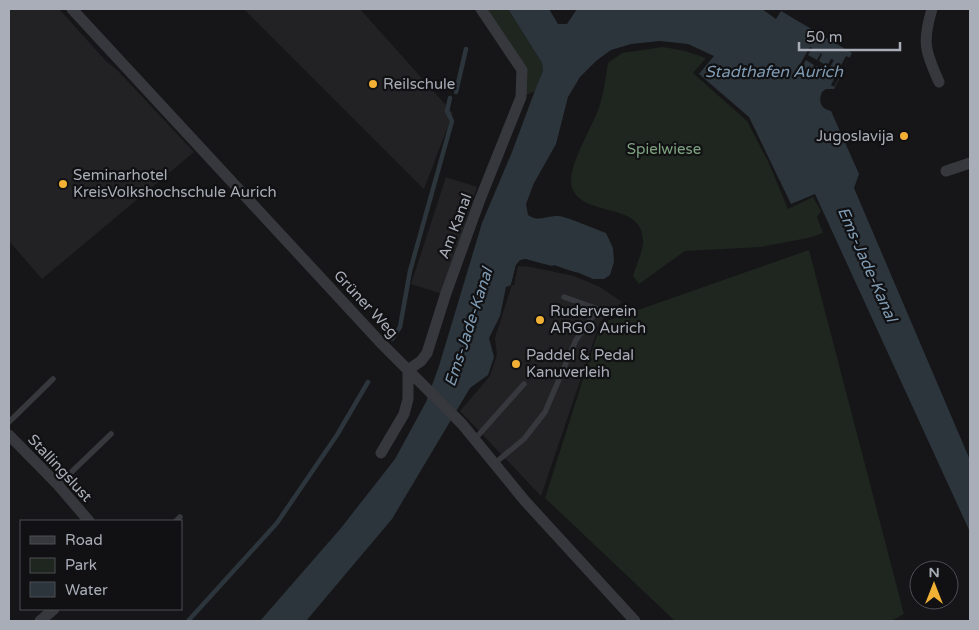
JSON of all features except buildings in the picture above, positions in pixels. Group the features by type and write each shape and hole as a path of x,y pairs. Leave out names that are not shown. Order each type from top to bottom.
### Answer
{"street":[{"name":"Grüner Weg","path":"72,9 408,370 476,439 525,501 635,621"},
{"name":"Am Kanal","path":"408,370 421,361 427,353 446,293 476,211 521,97 522,70 481,9"},
{"path":"932,9 925,37 927,55 939,82"},
{"path":"946,171 970,163"},
{"path":"381,453 404,414 408,399 408,370"},
{"name":"Stallingslust","path":"9,435 58,485 88,520"},
{"path":"40,621 53,610"}],"lane":[{"path":"495,463 524,439 545,412 576,340 598,310 564,297"},
{"path":"9,422 53,379"},
{"path":"476,439 524,384"},
{"path":"58,485 111,434"}],"shaded area":[{"path":"9,9 59,9 105,60 118,71 194,152 42,279 9,241"},
{"name":"Reilschule","path":"244,9 360,9 453,113 424,189"},
{"path":"446,177 477,187 442,294 411,284"},
{"path":"518,266 574,276 600,287 622,302 600,322 541,496 460,411 490,376 497,355 495,338"}],"green space":[{"path":"487,9 508,9 542,63 543,71 535,91 524,96 526,80"},
{"name":"Spielwiese","path":"663,47 685,51 706,58 693,73 747,121 768,161 788,209 813,197 821,211 817,217 823,233 808,238 761,247 685,251 639,284 633,276 643,243 641,230 635,221 625,215 580,199 573,190 571,182 572,171 600,104 608,63 622,53"},
{"path":"809,250 904,614 891,621 675,621 545,498 601,323"}],"water":[{"path":"508,9 549,9 558,24 567,24 577,9 762,9 776,19 781,11 852,53 834,89 826,89 822,92 820,102 825,109 831,111 859,174 854,188 970,460 970,532 815,194 791,204 749,117 699,74 714,56 688,44 660,41 631,44 611,50 596,61 580,77 568,97 556,144 534,183 526,204 528,215 532,217 539,219 558,216 606,233 613,248 614,262 610,275 604,279 593,279 579,273 525,259 516,265 511,285 506,287 500,316 489,338 494,357 488,375 470,388 392,519 306,621 260,621 341,528 395,459 426,402 439,366 482,223 543,71 542,63"}],"pier":[{"path":"810,47 812,48 808,55 817,60 821,53 819,61 827,66 831,59 834,60 830,67 838,71 846,56 850,58 834,87 831,85 835,77 827,72 823,79 821,78 825,71 816,66 812,73 810,72 814,65 806,60 802,67 799,66"},
{"path":"525,259 550,267 554,265 585,276 525,261 518,266 514,285 511,285 516,265 520,260"}],"waterway":[{"path":"456,92 466,49"},
{"path":"392,339 400,327 410,271 452,121 447,111 450,98"},
{"path":"188,621 277,523 337,435 368,382"}],"place":[{"name":"Reilschule","path":"373,84"},
{"name":"Jugoslavija","path":"904,136"},
{"name":"Seminarhotel KreisVolkshochschule Aurich","path":"63,184"},
{"name":"Ruderverein ARGO Aurich","path":"540,320"},
{"name":"Paddel & Pedal Kanuverleih","path":"516,364"}],"water label":[{"name":"Stadthafen Aurich","path":"774,71"},
{"name":"Ems-Jade-Kanal","path":"868,264"},
{"name":"Ems-Jade-Kanal","path":"468,327"}]}
